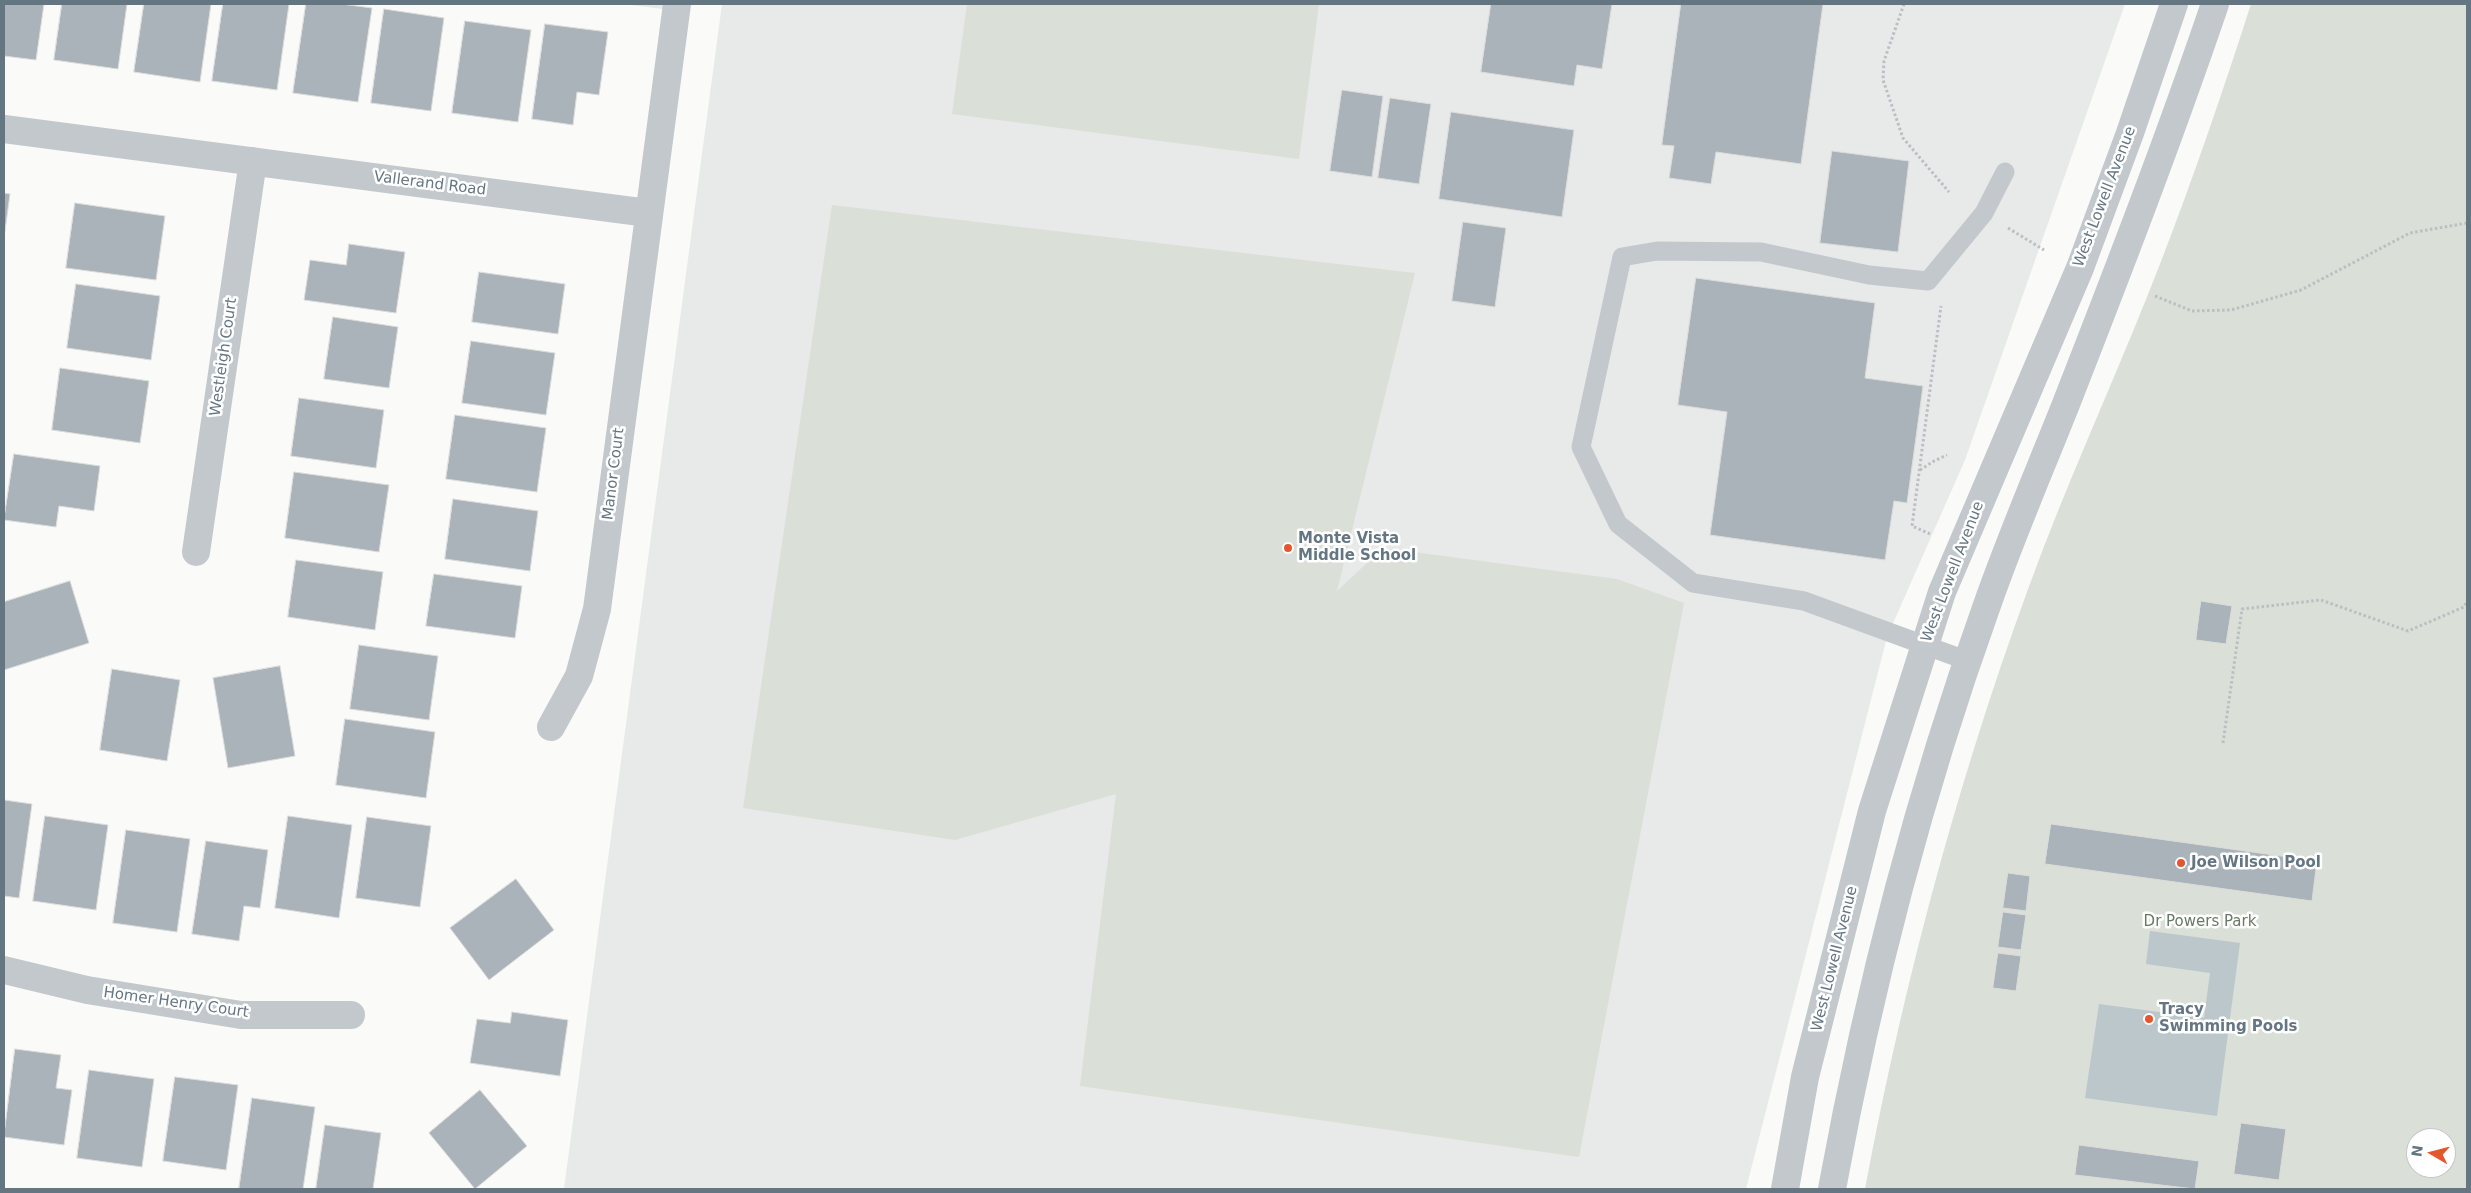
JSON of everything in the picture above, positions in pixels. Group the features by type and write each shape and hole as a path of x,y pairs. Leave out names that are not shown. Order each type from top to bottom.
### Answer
{"street":[{"path":"648,212 677,4"},
{"name":"West Lowell Avenue","path":"1785,1189 1806,1077 1872,811 1942,592 2080,268 2130,133 2174,4"},
{"path":"1832,1189 1851,1085 1915,826 1968,661 1986,607 2150,188 2215,4"},
{"name":"Vallerand Road","path":"4,129 648,212"},
{"name":"Westleigh Court","path":"196,552 253,161"},
{"name":"Manor Court","path":"551,727 579,676 597,608 648,212"},
{"name":"Homer Henry Court","path":"4,970 87,990 242,1015 351,1015"}],"lane":[{"path":"1968,661 1804,600 1693,583 1618,524 1581,448 1622,257 1657,251 1761,252 1868,275 1928,281 1984,213 2005,172"}],"path":[{"path":"1904,4 1884,61 1883,80 1903,138 1949,192"},
{"path":"2155,296 2192,311 2231,310 2301,290 2410,233 2467,223"},
{"path":"2007,227 2044,250"},
{"path":"1942,297 1912,526 1960,548"},
{"path":"1920,470 1934,461 1947,456"},
{"path":"2222,743 2242,609 2321,600 2408,630 2464,607 2467,601"}],"shaded area":[{"path":"624,4 664,4 663,9"},
{"name":"Monte Vista Middle School","path":"722,4 2125,4 1965,460 1887,637 1746,1189 564,1189"},
{"path":"2150,931 2240,943 2217,1116 2085,1098 2099,1004 2204,1018 2210,973 2146,964"}],"green space":[{"path":"967,4 1319,4 1299,159 952,114"},
{"name":"Dr Powers Park","path":"2251,4 2467,4 2467,1189 1865,1189 1899,1026 1919,946 1963,785 1988,706 2014,627 2043,549 2146,300 2207,135"},
{"path":"832,205 1415,273 1337,591 1383,548 1617,579 1684,603 1579,1157 1080,1086 1116,794 955,840 743,808"}],"building":[{"path":"4,4 44,4 36,60 4,56"},
{"path":"62,4 127,4 118,69 54,60"},
{"path":"144,4 211,4 200,82 134,72"},
{"path":"223,4 289,4 277,90 212,81"},
{"path":"306,4 341,4 372,8 358,102 293,93"},
{"path":"1491,4 1612,4 1602,69 1577,65 1574,86 1481,72"},
{"path":"1681,4 1823,4 1801,164 1716,152 1711,184 1669,178 1674,146 1662,145"},
{"path":"384,9 444,18 431,111 371,103"},
{"path":"465,21 531,30 518,122 452,113"},
{"path":"545,24 608,32 599,95 577,92 573,125 532,119"},
{"path":"1342,90 1383,96 1372,177 1330,171"},
{"path":"1390,98 1431,104 1419,184 1378,178"},
{"path":"1451,112 1574,130 1562,217 1439,199"},
{"path":"1832,151 1909,161 1898,252 1820,243"},
{"path":"4,193 10,194 4,238"},
{"path":"75,203 165,216 156,280 66,268"},
{"path":"1463,222 1506,228 1495,307 1452,301"},
{"path":"349,244 405,252 396,313 304,300 310,260 346,265"},
{"path":"479,272 565,284 558,334 472,322"},
{"path":"1696,278 1875,303 1865,378 1923,386 1907,503 1894,501 1885,560 1710,535 1727,412 1678,405"},
{"path":"76,284 160,296 151,360 67,348"},
{"path":"333,317 398,327 389,388 324,379"},
{"path":"471,341 555,353 546,415 462,403"},
{"path":"60,368 149,381 140,443 52,430"},
{"path":"299,398 384,410 376,468 291,456"},
{"path":"455,415 546,428 537,492 446,479"},
{"path":"14,454 100,466 94,511 59,506 56,527 4,520"},
{"path":"294,472 389,485 379,552 285,538"},
{"path":"453,499 538,511 530,571 445,559"},
{"path":"296,560 383,572 375,630 288,617"},
{"path":"434,574 522,586 515,638 426,626"},
{"path":"70,581 89,643 4,670 4,602"},
{"path":"2201,601 2232,606 2226,644 2196,640"},
{"path":"359,645 438,656 429,720 350,709"},
{"path":"280,666 295,756 228,768 213,678"},
{"path":"112,669 180,680 167,761 100,750"},
{"path":"345,719 435,732 426,798 336,785"},
{"path":"4,800 32,804 19,898 4,896"},
{"path":"45,816 108,825 96,910 33,901"},
{"path":"288,816 352,825 339,918 275,908"},
{"path":"367,817 431,826 420,907 356,898"},
{"name":"Joe Wilson Pool","path":"2051,824 2317,861 2312,901 2045,864"},
{"path":"126,830 190,839 177,932 113,923"},
{"path":"206,841 268,850 260,908 244,906 239,941 192,934"},
{"path":"2008,873 2030,876 2026,911 2003,908"},
{"path":"516,879 554,930 489,980 450,928"},
{"path":"2003,912 2026,915 2021,950 1998,947"},
{"path":"1998,953 2021,956 2016,991 1993,988"},
{"path":"512,1012 568,1020 560,1076 470,1063 477,1019 510,1023"},
{"path":"15,1049 61,1055 56,1088 72,1090 64,1145 4,1137"},
{"path":"89,1070 154,1079 142,1167 77,1158"},
{"path":"175,1077 238,1085 226,1170 163,1161"},
{"path":"480,1090 527,1146 475,1189 429,1133"},
{"path":"252,1098 315,1107 303,1189 239,1189"},
{"path":"2241,1123 2286,1129 2279,1180 2234,1174"},
{"path":"325,1125 381,1133 373,1189 316,1189"},
{"path":"2079,1145 2199,1161 2195,1189 2075,1175"}],"place":[{"name":"Monte Vista Middle School","path":"1288,548"},
{"name":"Joe Wilson Pool","path":"2181,863"},
{"name":"Tracy Swimming Pools","path":"2149,1019"}]}
